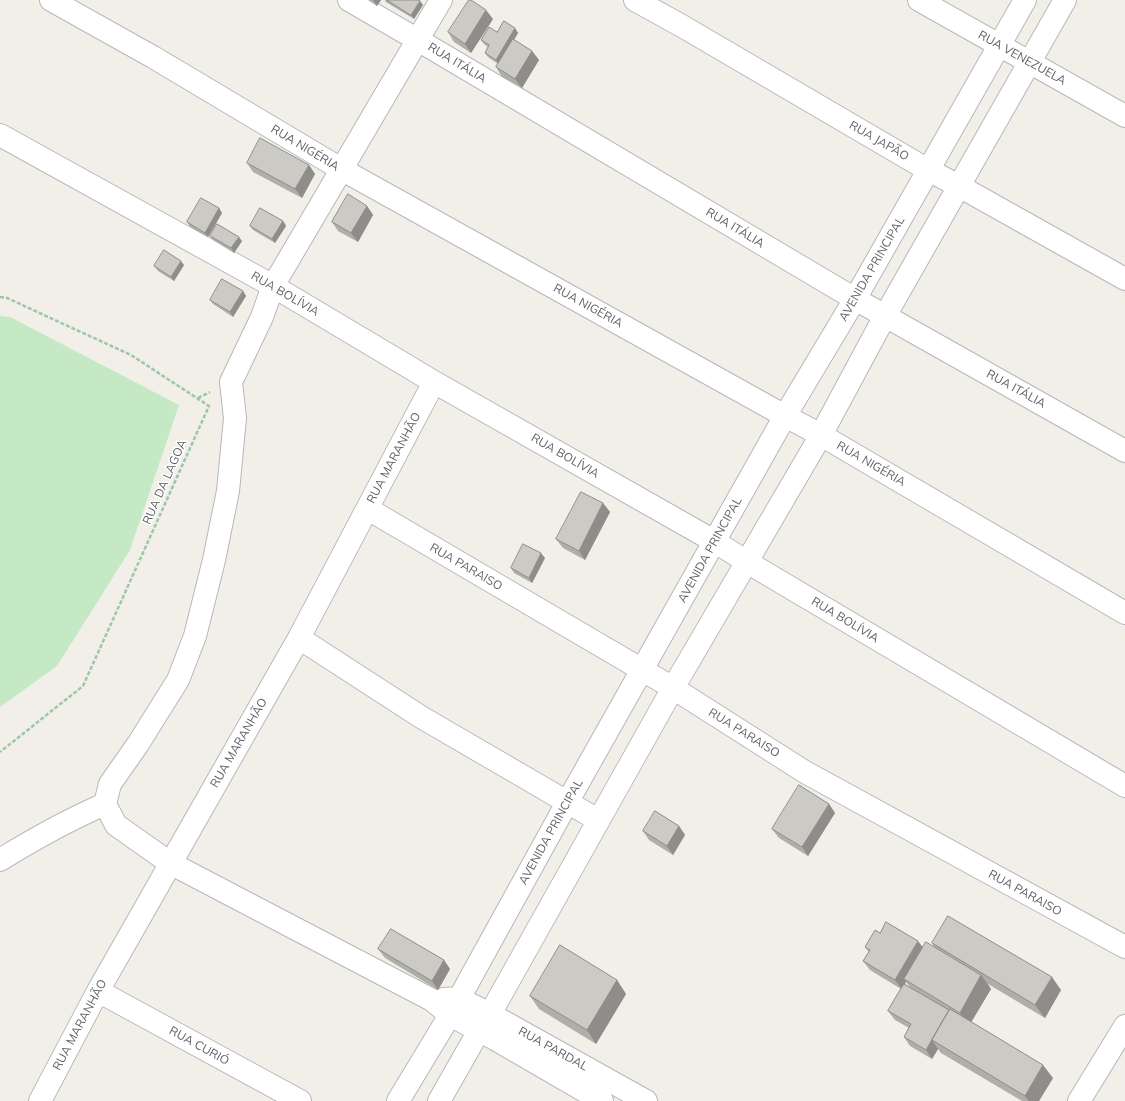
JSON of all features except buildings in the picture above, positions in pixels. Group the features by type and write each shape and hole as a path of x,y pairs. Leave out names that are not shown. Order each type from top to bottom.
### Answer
{"street":[{"name":"RUA NIGÉRIA","path":"51,0 152,57 341,169 821,435 1125,613"},
{"name":"RUA ITÁLIA","path":"349,0 855,299 1125,451"},
{"path":"441,0 272,286 262,317 231,382 234,418 228,490 214,560 195,636 178,680 138,744 110,784 105,804 116,825 170,863 432,1000 454,1007"},
{"name":"RUA JAPÃO","path":"635,0 928,170 1125,279"},
{"name":"RUA VENEZUELA","path":"919,0 1125,116"},
{"name":"AVENIDA PRINCIPAL","path":"398,1101 454,1007 785,416 855,299 1025,0"},
{"path":"439,1101 673,688 821,435 885,316 1065,0"},
{"name":"RUA BOLÍVIA","path":"0,135 272,286 434,382 714,541 1125,786"},
{"name":"RUA MARANHÃO","path":"40,1101 98,991 299,638 434,382"},
{"name":"RUA PARAISO","path":"368,509 673,688 805,772 1125,947"},
{"path":"299,638 421,717 568,801 598,820"},
{"path":"0,860 80,814 105,804"},
{"name":"RUA CURIÓ","path":"98,991 300,1101"},
{"name":"RUA PARDAL","path":"454,1007 632,1098"},
{"name":"RUA PARDAL","path":"485,1022 602,1101"},
{"path":"1079,1101 1125,1026"}],"path":[{"name":"RUA DA LAGOA","path":"0,297 8,298 131,356 209,406 82,686 0,752"}],"green space":[{"path":"0,316 10,317 179,405 130,550 57,666 0,707"}]}
